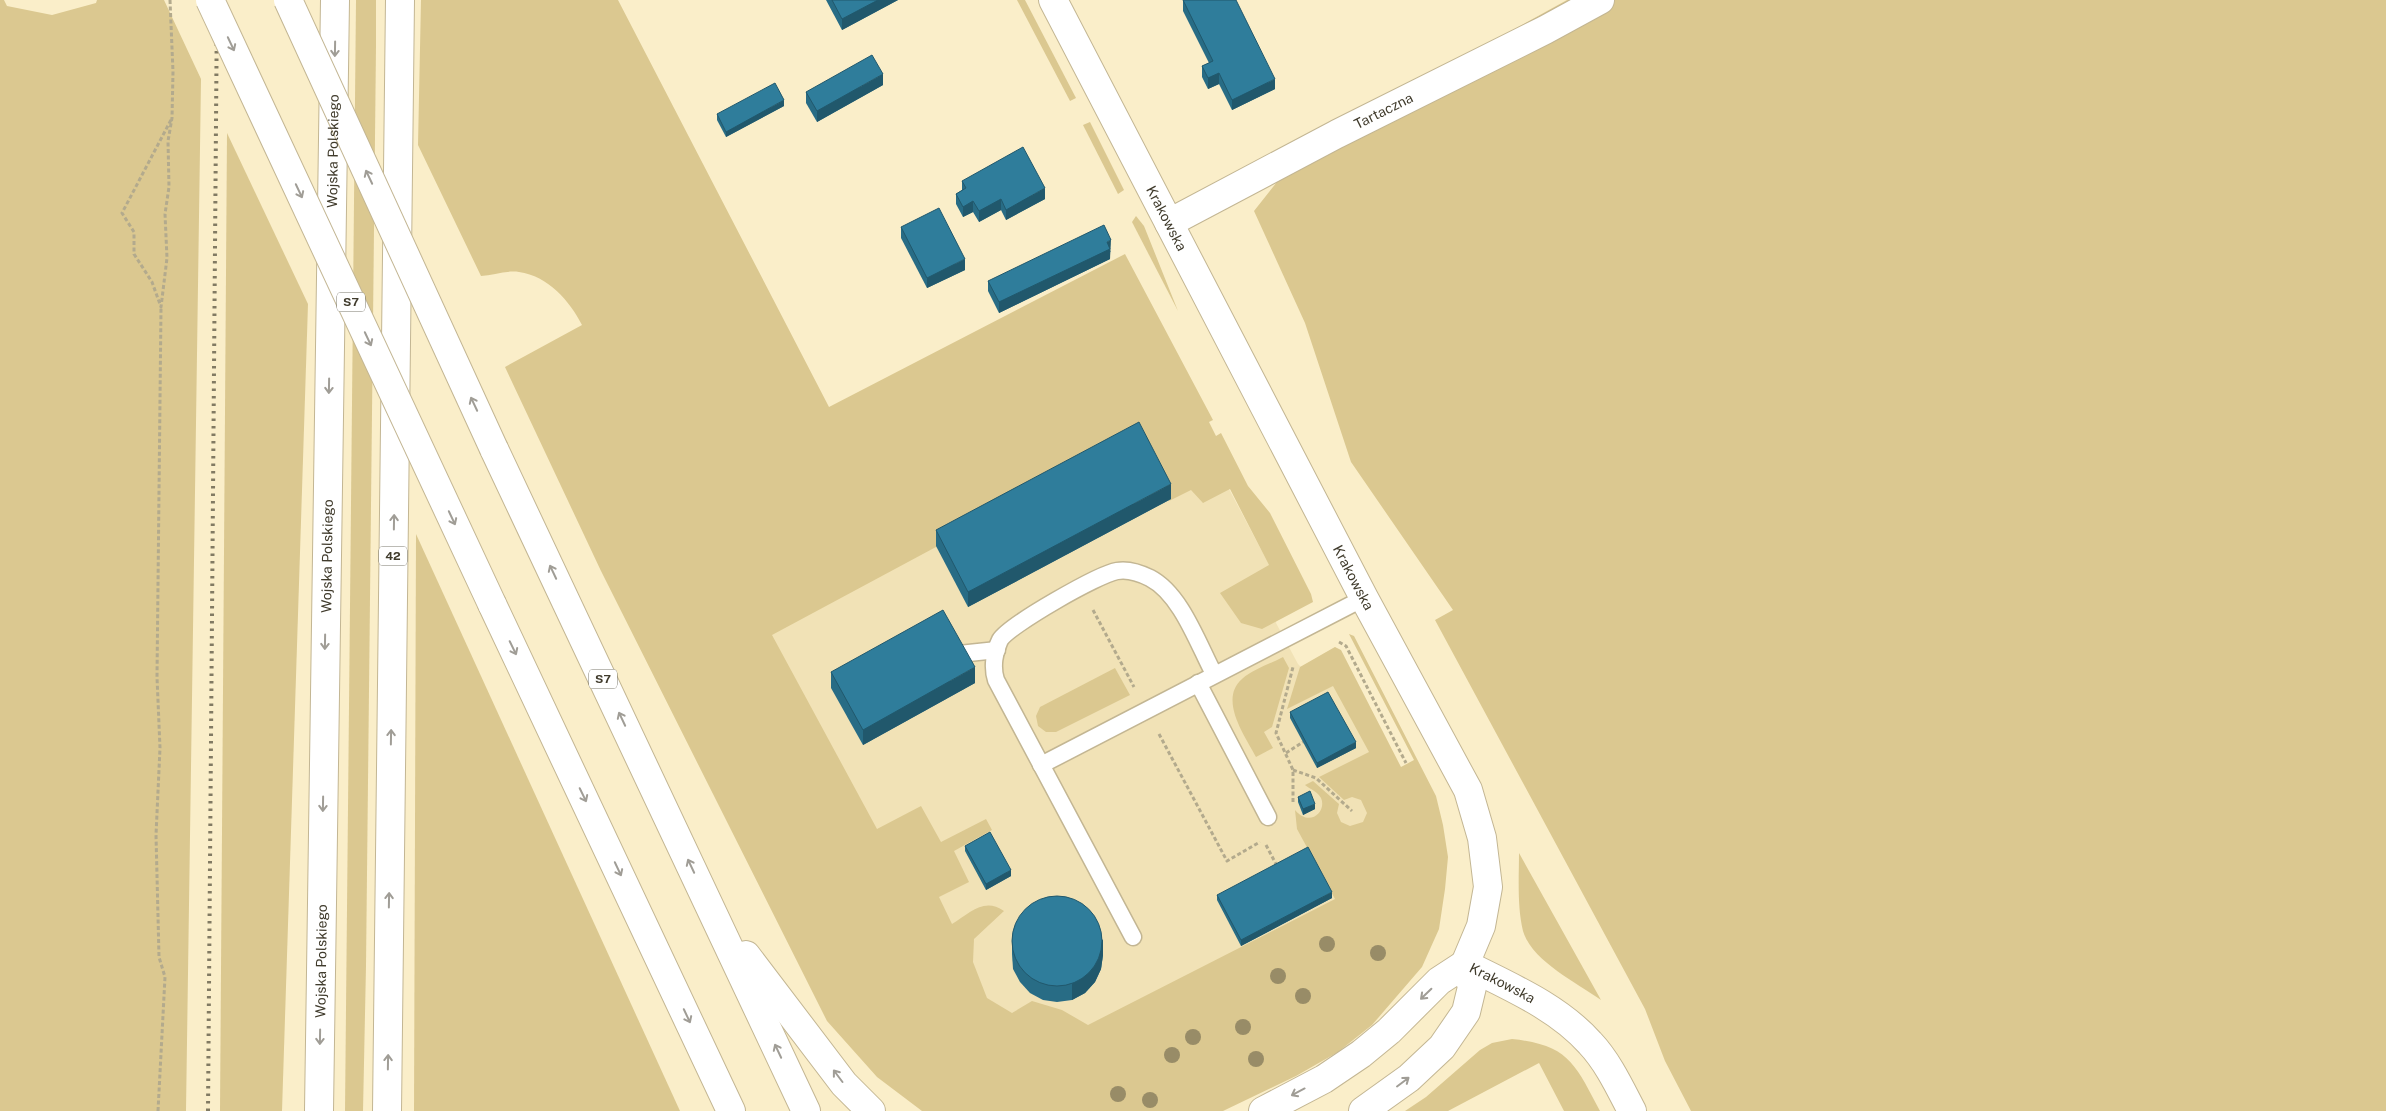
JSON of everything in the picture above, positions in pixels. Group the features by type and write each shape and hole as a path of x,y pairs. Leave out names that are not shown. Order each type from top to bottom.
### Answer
{"main road":[{"name":"S7","path":"210,0 492,604 732,1111"},
{"name":"S7","path":"288,0 494,449 806,1111"},
{"name":"Wojska Polskiego","path":"319,1111 336,0"},
{"name":"42","path":"387,1111 400,0"},
{"name":"Krakowska","path":"1053,0 1364,598 1468,790 1479,828 1488,887 1481,926 1464,964 1535,1001 1580,1032 1602,1057 1632,1111"},
{"name":"Tartaczna","path":"1170,222 1337,134 1545,30 1600,0"},
{"path":"712,910 844,1084 871,1111"},
{"path":"1263,1111 1324,1079 1361,1054 1389,1031 1439,981 1464,964 1472,987 1466,1012 1442,1047 1409,1078 1364,1111"}],"lane":[{"path":"1133,937 996,680 993,672 996,650 1001,639 1021,621 1109,573 1130,570 1150,578 1170,592 1214,674"},
{"path":"1041,765 1364,598"},
{"path":"959,654 996,650"},
{"path":"1198,683 1268,817"}],"path":[{"path":"158,1111 165,977 158,950 156,834 160,748 157,677 162,307 167,258 165,214 169,187 168,141 172,118 173,72 170,0"},
{"path":"162,307 152,282 134,254 134,232 122,213 172,118"},
{"path":"1335,641 1346,646 1406,762"},
{"path":"1286,753 1303,742"},
{"path":"1294,770 1316,778 1352,811"},
{"path":"1264,840 1278,869"}],"shaded area":[{"path":"0,0 4,0 7,6 52,15 96,3 97,0 164,0 201,79 186,1111 0,1111"},
{"path":"356,0 376,0 376,46 363,1111 345,1111"},
{"path":"421,0 618,0 829,407 1125,254 1213,420 1209,422 1216,436 1221,433 1248,486 1270,513 1311,594 1313,602 1262,629 1241,623 1220,593 1269,565 1230,489 1203,503 1191,490 1169,501 1139,438 772,635 877,829 921,806 941,842 986,819 992,830 954,851 969,882 939,897 952,924 971,911 984,906 997,907 1004,911 974,939 973,962 987,998 1012,1013 1032,1001 1062,1010 1088,1025 1335,899 1297,829 1295,810 1306,818 1311,818 1316,816 1322,808 1320,796 1305,785 1313,781 1339,804 1337,813 1341,822 1350,826 1363,822 1367,813 1361,800 1352,797 1344,800 1319,777 1369,752 1333,686 1287,709 1300,667 1335,647 1341,650 1401,767 1414,760 1349,634 1354,636 1436,796 1448,857 1439,929 1422,967 1372,1025 1338,1052 1296,1076 1223,1111 922,1111 877,1077 827,1021 601,571 505,367 582,325 571,307 557,291 549,284 530,274 505,272 481,276 418,145"},
{"path":"1017,0 1025,0 1076,98 1070,101"},
{"path":"1567,0 2386,0 2386,1111 1691,1111 1665,1061 1645,1009 1435,620 1453,610 1351,462 1305,323 1254,211 1300,153 1419,82"},
{"path":"1090,122 1124,190 1118,194 1083,125"},
{"path":"227,133 308,304 282,1111 220,1111"},
{"path":"1136,216 1144,226 1178,311 1132,222"},
{"path":"1177,391 1282,589 1276,623 1298,664 1301,667 1335,647 1402,778 1351,919 996,1101 742,622"},
{"path":"416,534 680,1111 414,1111"},
{"path":"1283,657 1289,668 1272,727 1264,732 1273,748 1256,757 1236,718 1233,708 1235,688 1246,675"},
{"path":"1115,668 1130,695 1056,732 1046,732 1038,726 1036,716 1040,707"},
{"path":"1519,853 1601,1000 1556,970 1535,952 1528,942 1523,931 1520,912"},
{"path":"1512,1039 1546,1046 1568,1060 1584,1081 1600,1111 1564,1111 1539,1063 1448,1111 1405,1111 1426,1097 1480,1050 1492,1043"}],"building":[{"path":"832,0 878,0 842,19"},
{"path":"1183,0 1236,0 1275,79 1232,100 1219,73 1208,78 1202,66 1213,61"},
{"path":"872,55 883,74 817,111 806,92"},
{"path":"775,83 784,100 726,132 717,114"},
{"path":"1023,147 1045,188 1006,210 1001,199 979,211 973,201 963,207 956,194 966,188 962,181"},
{"path":"939,208 965,259 927,278 901,227"},
{"path":"1104,225 1111,240 1107,242 1110,249 999,302 988,281"},
{"path":"1139,422 1171,484 968,592 936,530"},
{"path":"943,610 975,667 863,730 831,672"},
{"path":"1328,692 1356,742 1317,763 1290,712"},
{"path":"1310,791 1315,804 1303,809 1298,797"},
{"path":"990,832 1011,870 986,884 965,846"},
{"path":"1308,847 1332,892 1241,940 1217,895"},
{"path":"1057,896 1074,899 1089,909 1099,924 1102,941 1099,958 1089,973 1074,983 1057,986 1040,983 1025,973 1015,958 1012,941 1015,924 1025,909 1040,899"}],"railway":[{"path":"208,1111 217,0"}]}
